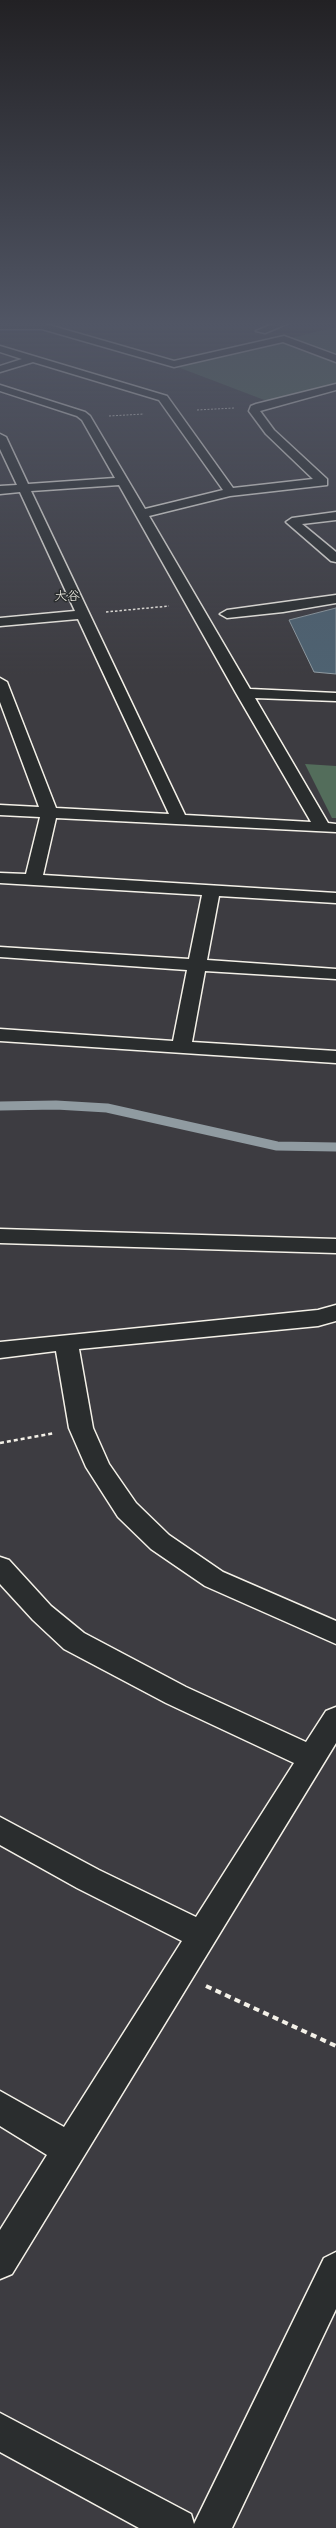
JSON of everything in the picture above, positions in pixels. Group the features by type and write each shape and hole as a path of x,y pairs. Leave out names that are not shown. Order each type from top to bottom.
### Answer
{"street":[{"path":"1,439 179,819"},
{"path":"98,439 243,693 329,828"},
{"path":"192,439 230,492"},
{"path":"140,514 230,492 323,482 277,439"},
{"path":"0,490 122,481"},
{"path":"336,516 292,522 336,558"},
{"path":"227,614 283,608 336,599"},
{"path":"0,622 84,614"},
{"path":"0,682 50,812 33,880"},
{"path":"243,693 336,697"},
{"path":"0,810 329,828"},
{"path":"0,878 336,898"},
{"path":"181,1047 211,891"},
{"path":"0,952 336,974"},
{"path":"0,1035 336,1058"},
{"path":"0,1236 336,1246"},
{"path":"0,1350 66,1342 318,1318 336,1313"},
{"path":"66,1342 81,1428 98,1467 127,1510 160,1542 214,1579 336,1633"},
{"path":"0,1568 42,1613 74,1641 176,1695 310,1757"},
{"path":"0,2262 310,1757 336,1719"},
{"path":"0,1830 88,1879 201,1935"},
{"path":"0,2107 69,2149"},
{"path":"212,2528 336,2272"},
{"path":"0,2432 177,2528"}],"path":[{"path":"84,614 192,603"},
{"path":"0,1443 81,1428"},
{"path":"178,1972 336,2046"}],"green space":[{"path":"305,764 336,766 336,818 332,818"}],"water":[{"path":"336,608 336,674 314,672 289,620"}],"waterway":[{"path":"0,1106 56,1105 107,1108 277,1146 336,1147"}],"district":[{"name":"大谷","path":"67,597"}]}
